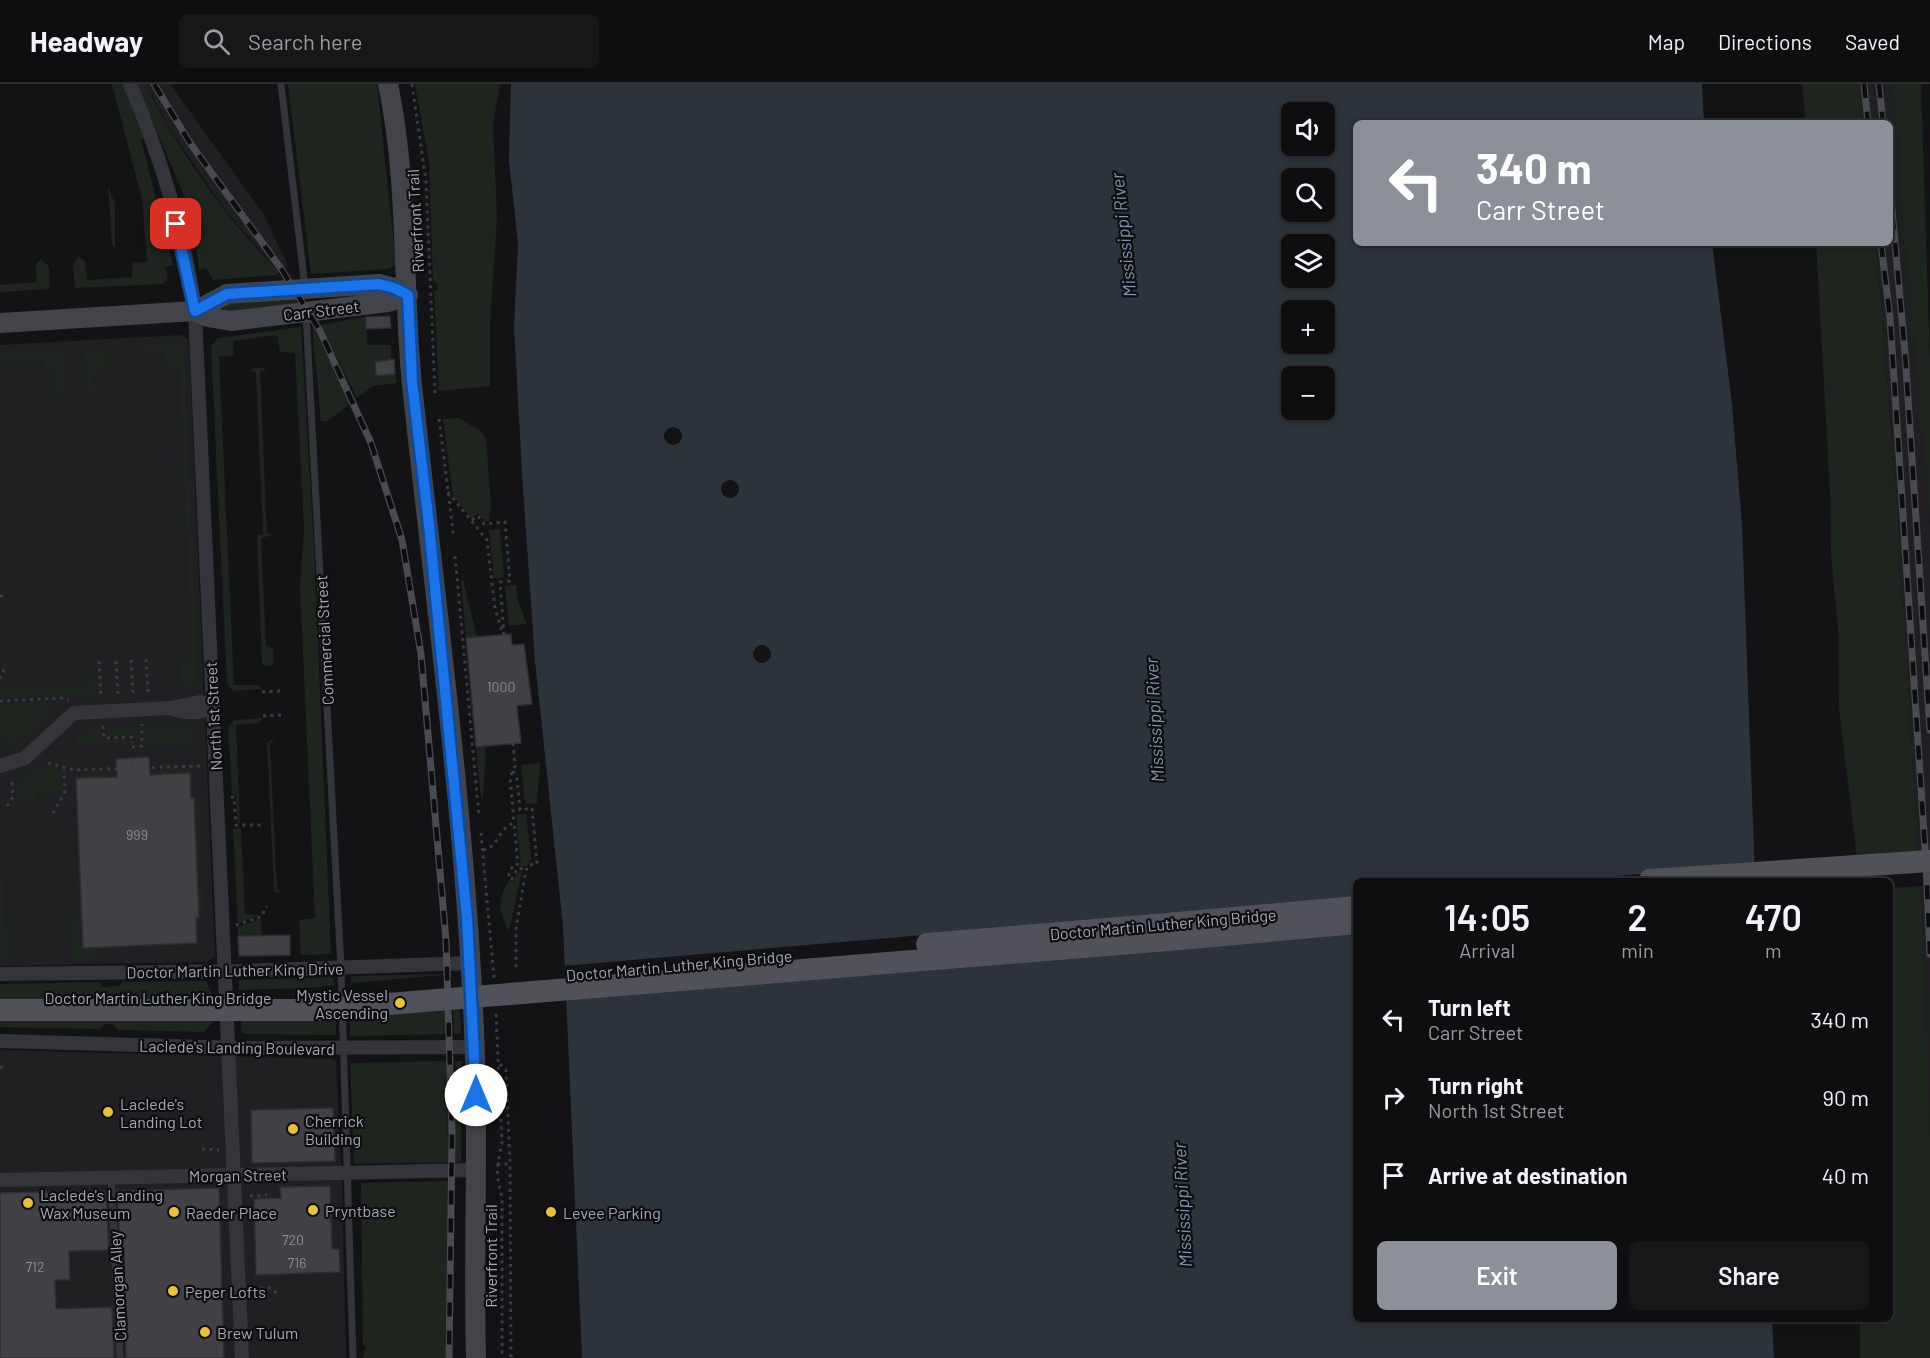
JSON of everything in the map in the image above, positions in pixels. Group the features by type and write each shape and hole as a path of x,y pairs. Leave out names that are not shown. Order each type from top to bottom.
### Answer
{"main road":[{"path":"1679,878 1930,861"},
{"path":"1893,878 1930,876"},
{"name":"Doctor Martin Luther King Bridge","path":"0,997 291,997 1353,907"},
{"name":"Doctor Martin Luther King Bridge","path":"0,1010 315,1010 1353,923"}],"street":[{"name":"North 1st Street","path":"130,84 166,185 186,263 195,311 242,1358"},
{"path":"388,84 402,175 412,381 431,537 471,963 475,1047 476,1358"},
{"name":"Carr Street","path":"0,323 195,311 227,294 305,288 379,284 408,295"},
{"name":"Carr Street","path":"195,311 214,319 231,321 388,302 408,295"},
{"path":"0,766 16,762 32,753 74,713 170,708 197,712 213,706"},
{"name":"Doctor Martin Luther King Drive","path":"0,975 471,963"},
{"name":"Laclede's Landing Boulevard","path":"0,1041 343,1049 475,1047"},
{"name":"Morgan Street","path":"0,1180 475,1170"}],"lane":[{"path":"281,84 305,288"},
{"name":"Commercial Street","path":"306,312 341,968 353,1358"},
{"name":"Clamorgan Alley","path":"111,1178 120,1358"}],"path":[{"name":"Riverfront Trail","path":"412,84 426,181 435,393"},
{"path":"439,419 454,538"},
{"path":"448,492 488,542 495,609 504,635 500,582 510,581 505,522 484,524 478,516 471,520"},
{"path":"455,556 479,816"},
{"path":"146,659 148,694"},
{"path":"116,660 118,695"},
{"path":"131,660 133,694"},
{"path":"99,661 101,696"},
{"path":"0,679 6,665"},
{"path":"262,692 280,691"},
{"path":"0,701 69,699"},
{"path":"263,716 281,715"},
{"path":"103,726 104,738 132,737 132,745 142,746 142,724"},
{"path":"513,743 513,771 510,780 518,864 513,865 508,877 512,879 517,869 537,864 532,808 520,810 518,783 513,771"},
{"path":"48,763 64,769 201,766"},
{"path":"133,766 134,776"},
{"path":"53,813 65,792 64,769"},
{"path":"7,806 13,797 12,780"},
{"path":"229,797 234,797 236,825 263,825"},
{"path":"483,850 494,846 507,826 514,823"},
{"path":"481,833 494,986"},
{"path":"516,969 516,929 527,868"},
{"path":"234,926 261,917 267,906"},
{"name":"Riverfront Trail","path":"495,1005 500,1064 502,1144 497,1152 497,1185 502,1197 502,1358"},
{"path":"500,1064 506,1070 511,1164 511,1358"},
{"path":"202,1149 220,1150"},
{"path":"497,1164 511,1164"},
{"path":"250,1196 267,1195"},
{"path":"256,1288 271,1288 280,1298"}],"shaded area":[{"path":"112,84 123,84 144,138 141,140 173,265 165,267 168,278 163,284 75,288 73,266 78,257 85,261 87,280 132,277 133,263 147,262 142,199"},
{"path":"137,84 145,84 173,135 205,183 240,229 279,272 275,275 213,280 206,268 199,270 193,217"},
{"path":"145,84 170,84 264,215 288,266 279,272 223,207 172,132"},
{"path":"288,84 377,84 396,264 389,269 311,274"},
{"path":"415,84 500,84 493,123 497,218 490,322 490,386 439,391 434,291 438,290 437,282 433,282 429,162"},
{"path":"1802,84 1859,84 1863,120 1806,120"},
{"path":"1859,84 1892,84 1900,156 1930,526 1930,855 1918,856 1898,511 1876,246 1893,246 1893,120 1863,120"},
{"path":"1892,84 1921,84 1930,361 1930,526"},
{"path":"108,186 115,204 115,248 112,245"},
{"path":"1816,246 1876,246 1898,511 1918,856 1857,859 1839,708 1838,629 1831,555 1830,492"},
{"path":"41,259 49,267 50,289 0,292 0,285 37,282 36,264"},
{"path":"295,298 300,305 229,313 223,308 227,304"},
{"path":"366,317 367,345 391,345 391,360 375,362 376,376 395,374 397,383 373,386 357,398 320,325"},
{"path":"312,325 351,403 327,421 321,421"},
{"path":"301,327 314,549 331,954 301,955 299,920 315,918 300,587 304,529 295,353 280,352 277,335 233,341 234,355 219,357 234,685 258,685 262,689 233,691 227,684 211,346 218,338"},
{"path":"181,335 188,339 189,345 215,957 207,962 0,966 0,345"},
{"path":"181,345 184,348 197,685 180,685 179,665 181,661 192,660 179,365 167,366 164,352 106,355 106,368 93,371 94,390 106,392 88,392 84,350"},
{"path":"55,351 63,355 65,388 57,395 45,395 46,392 56,391 55,372 44,372 42,358 0,360 0,354"},
{"path":"253,368 266,370 260,372 267,533 273,535 261,538 266,646 273,649 274,664 271,666 262,663 257,539 258,535 263,534 256,372 250,371"},
{"path":"459,418 480,431 486,439 491,504 489,521 485,521 478,513 472,518 453,496 443,419"},
{"path":"500,529 504,577 494,578 489,530"},
{"path":"461,580 463,580 477,637 466,638"},
{"path":"516,585 518,601 527,624 509,626 505,586"},
{"path":"90,671 92,683 98,683 95,694 0,698 0,688 45,685 44,675 47,673 49,685 88,683 88,672"},
{"path":"54,702 54,707 28,735 6,749 4,738 0,738 0,704"},
{"path":"263,718 260,723 236,725 240,823 238,823 236,795 232,794 228,727 234,720"},
{"path":"196,724 196,727 190,731 193,749 168,742 145,743 144,727"},
{"path":"140,727 141,743 135,743 133,735 106,736 109,728"},
{"path":"97,729 101,732 102,740 129,739 129,743 72,745 77,732"},
{"path":"270,740 276,742 270,743 277,890 282,892 277,893 274,891 267,744"},
{"path":"486,746 483,798 481,798 476,747"},
{"path":"540,763 537,803 525,804 521,765"},
{"path":"45,764 62,771 63,792 37,793 37,803 17,804 16,782"},
{"path":"190,768 190,773 150,775 150,770"},
{"path":"117,772 117,777 76,778 76,774"},
{"path":"194,804 199,807 204,912 199,918"},
{"path":"526,814 531,859 527,866 521,867 516,815"},
{"path":"241,828 245,914 260,915 238,923 233,829"},
{"path":"518,871 522,872 509,931 500,906 502,894 509,880 513,882"},
{"path":"0,877 3,877 8,957 0,959"},
{"path":"1921,886 1930,886 1930,1139 1924,993"},
{"path":"1921,886 1930,1139 1930,1358 1860,1358 1860,1322 1893,1322 1893,888"},
{"path":"82,916 96,947 97,959 71,959 70,917"},
{"path":"261,919 262,936 238,936 238,927"},
{"path":"444,975 350,983 352,976"},
{"path":"330,977 334,979 334,985 313,988 239,990 239,980"},
{"path":"206,981 212,994 212,1023 204,1032 118,1030 113,1024 105,1024 99,1029 0,1027 0,984 99,982 103,987 118,986 123,982"},
{"path":"453,1008 460,1008 461,1034 454,1034"},
{"path":"445,1009 446,1034 350,1036 350,1017"},
{"path":"336,1018 336,1035 245,1034 241,1030 241,1021"},
{"path":"0,1050 331,1059 336,1061 342,1185 346,1358 0,1358"},
{"path":"447,1061 448,1162 354,1164 350,1063"},
{"path":"455,1061 462,1061 461,1162 455,1162"},
{"path":"448,1181 445,1358 363,1358 366,1345 363,1345 361,1183"}],"water":[{"name":"Mississippi River","path":"511,84 1702,84 1704,120 1353,120 1353,246 1712,246 1732,404 1742,524 1755,878 1353,878 1353,1322 1772,1322 1774,1358 582,1358 563,926 535,661 514,326 518,243 509,160"}],"pier":[{"path":"673,427 679,430 682,436 679,442 673,445 667,442 664,436 667,430"},
{"path":"730,480 736,483 739,489 736,495 730,498 724,495 721,489 724,483"},
{"path":"762,645 768,648 771,654 768,660 762,663 756,660 753,654 756,648"},
{"path":"1678,871 1740,878 1592,878"},
{"path":"1353,898 564,999 562,966"}],"building":[{"path":"390,316 391,328 366,329 366,317"},
{"path":"394,359 395,374 376,376 375,362"},
{"path":"511,634 512,645 524,644 532,704 517,706 521,743 476,747 466,638"},
{"path":"149,757 150,775 190,773 191,798 194,798 199,918 196,918 197,943 83,948 76,778 117,777 116,759"},
{"path":"290,935 290,955 239,956 238,936"},
{"name":"Cherrick Building","path":"333,1108 335,1161 252,1163 251,1110"},
{"path":"330,1186 332,1249 339,1249 340,1272 256,1275 254,1199 281,1198 280,1187"},
{"name":"Peper Lofts","path":"219,1188 224,1358 126,1358 124,1249 120,1249 117,1191"},
{"path":"106,1192 109,1250 69,1251 70,1280 55,1280 56,1309 112,1307 114,1358 0,1358 0,1193"}],"railway":[{"path":"154,84 190,143 282,270 320,331 371,443 402,540 421,654 446,940 452,1133 449,1358"},
{"path":"1864,84 1868,120"},
{"path":"1879,84 1883,120"},
{"path":"1893,220 1905,353 1930,730"},
{"path":"1881,246 1890,318 1930,954"}],"place":[{"name":"Mystic Vessel Ascending","path":"400,1003"},
{"name":"Laclede's Landing Lot","path":"108,1112"},
{"name":"Cherrick Building","path":"293,1129"},
{"name":"Laclede's Landing Wax Museum","path":"28,1203"},
{"name":"Pryntbase","path":"313,1210"},
{"name":"Raeder Place","path":"174,1212"},
{"name":"Levee Parking","path":"551,1212"},
{"name":"Peper Lofts","path":"173,1291"},
{"name":"Brew Tulum","path":"205,1332"}],"route":[{"path":"176,224 195,311 204,304 227,294 379,284 408,295 412,381 429,525 471,963 476,1095"}]}
